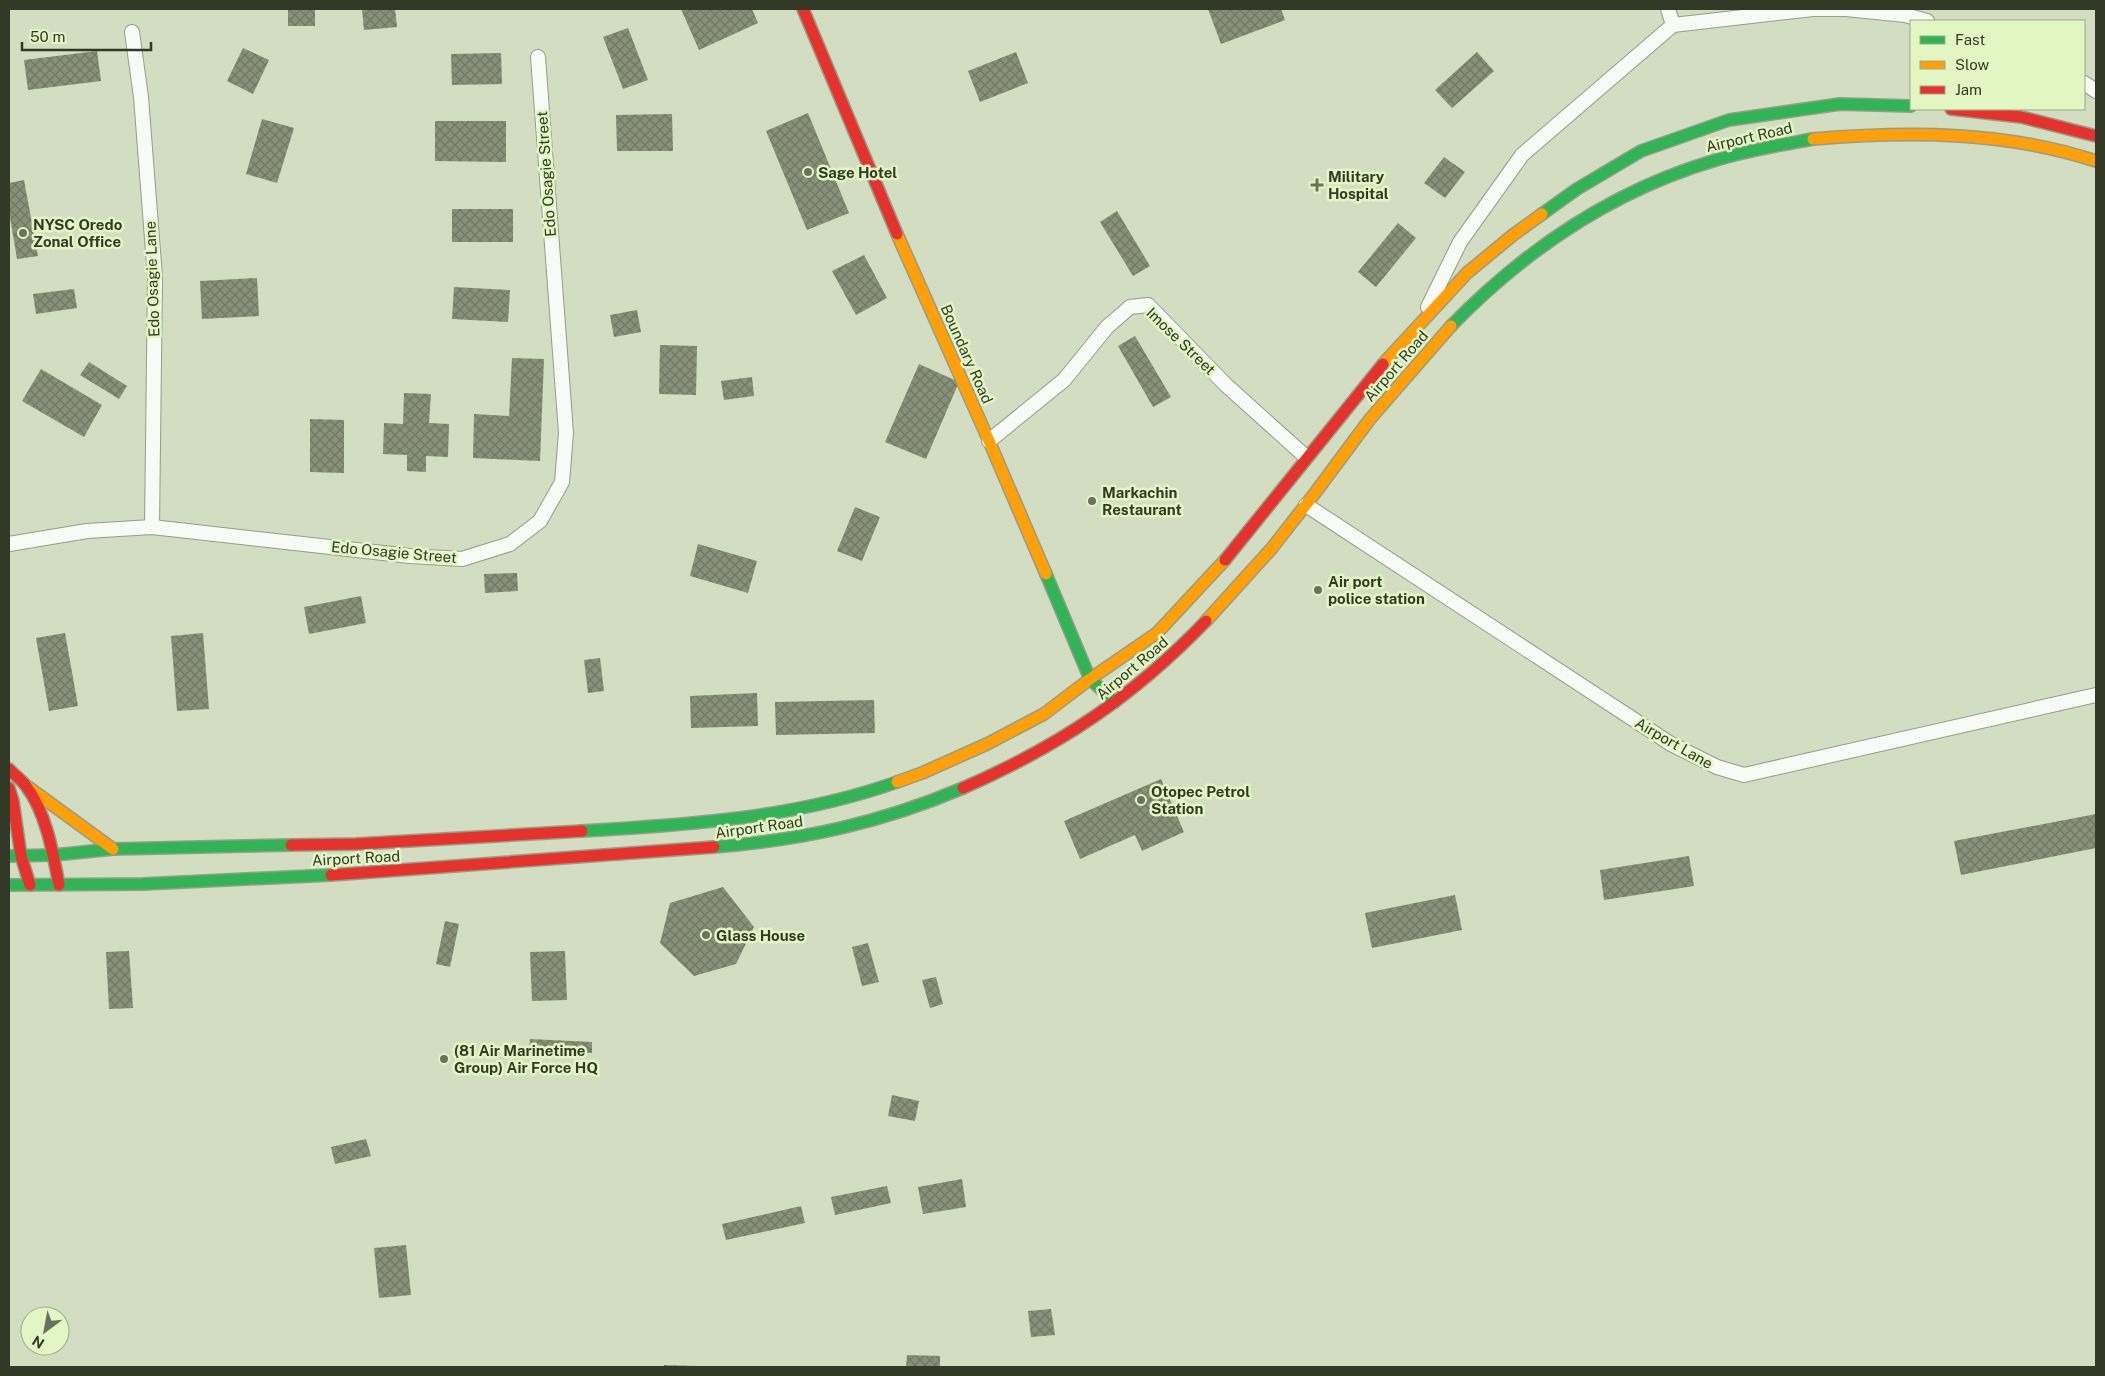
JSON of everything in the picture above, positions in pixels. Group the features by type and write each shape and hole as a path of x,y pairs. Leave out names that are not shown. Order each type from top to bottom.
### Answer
{"main road":[{"name":"Boundary Road","path":"803,9 902,247 989,441 1090,679 1115,702"},
{"name":"Airport Road","path":"9,885 162,883 460,868 722,847 807,836 856,826 923,804 988,777 1043,750 1092,720 1152,674 1201,627 1306,505 1368,421 1467,273 1513,235 1577,189 1642,151 1729,120 1840,104 1910,106"},
{"path":"1960,110 2021,117 2096,136"},
{"name":"Airport Road","path":"15,856 54,855 113,849 356,844 676,826 776,813 860,795 922,773 987,744 1044,714 1090,679 1157,633 1214,574 1388,357 1429,331 1548,241 1611,203 1692,166 1784,142 1838,136 1921,133 2008,139 2096,161"},
{"path":"9,769 22,782 113,849"},
{"path":"22,782 36,805 54,855 59,885"},
{"path":"9,788 13,801 15,856 30,885"}],"street":[{"path":"1668,9 1673,25"},
{"path":"1429,331 1460,242 1522,155 1673,25 1778,10 1813,9 1847,9 1905,14 1924,20"},
{"name":"Edo Osagie Lane","path":"132,32 141,97 155,277 152,527"},
{"name":"Edo Osagie Street","path":"9,544 87,531 152,527 410,556 462,559 510,544 540,521 562,482 566,433 538,56"},
{"path":"2085,84 2096,91"},
{"name":"Imose Street","path":"989,441 1064,380 1107,328 1130,308 1148,305 1226,385 1306,457"},
{"name":"Airport Lane","path":"1306,505 1671,744 1717,767 1744,775 2096,696"}],"building":[{"path":"288,9 315,9 315,26 288,26"},
{"path":"362,9 395,9 397,27 364,30"},
{"path":"681,9 752,9 758,23 699,50"},
{"path":"1208,9 1281,9 1285,20 1221,44"},
{"path":"628,28 648,80 623,89 603,37"},
{"path":"243,48 269,60 253,94 227,81"},
{"path":"97,51 101,81 28,90 24,60"},
{"path":"1016,52 1028,83 980,102 968,71"},
{"path":"1477,52 1494,71 1452,108 1435,90"},
{"path":"501,53 502,84 452,85 451,54"},
{"name":"Sage Hotel","path":"808,113 849,213 807,230 766,131"},
{"path":"672,114 673,151 617,151 616,115"},
{"path":"262,119 294,128 277,183 246,174"},
{"path":"435,121 506,121 506,162 435,161"},
{"path":"1444,157 1465,172 1445,198 1424,183"},
{"name":"NYSC Oredo Zonal Office","path":"24,180 38,256 17,259 9,211 9,183"},
{"path":"452,209 513,209 513,242 452,242"},
{"path":"1117,211 1150,266 1133,276 1100,222"},
{"path":"1398,223 1416,238 1376,287 1358,272"},
{"path":"864,255 887,298 856,315 832,271"},
{"path":"257,278 259,316 202,319 200,281"},
{"path":"454,287 510,290 508,322 452,319"},
{"path":"74,289 77,308 36,314 33,294"},
{"path":"637,310 641,332 614,337 610,315"},
{"path":"1135,336 1171,397 1153,407 1118,346"},
{"path":"660,345 697,346 696,395 659,394"},
{"path":"512,358 544,359 540,461 473,458 474,414 509,416"},
{"path":"89,362 127,386 119,399 80,375"},
{"path":"919,364 959,382 926,459 885,442"},
{"path":"41,369 102,405 84,437 22,401"},
{"path":"752,377 754,396 724,400 721,381"},
{"path":"404,393 431,394 429,423 449,424 448,457 426,456 426,472 407,471 407,455 383,454 384,423 403,424"},
{"path":"310,419 344,420 344,473 310,472"},
{"path":"855,507 880,517 862,561 837,551"},
{"path":"698,544 757,561 748,593 690,576"},
{"path":"517,573 518,591 485,593 484,574"},
{"path":"361,596 366,623 309,634 304,607"},
{"path":"65,633 78,706 49,711 36,638"},
{"path":"203,633 209,709 177,711 171,636"},
{"path":"600,658 604,691 588,693 584,660"},
{"path":"757,693 758,726 691,728 690,696"},
{"path":"874,700 875,733 776,735 775,702"},
{"name":"Otopec Petrol Station","path":"1161,779 1184,832 1142,851 1135,835 1080,859 1064,821"},
{"path":"2096,814 2096,848 1961,875 1954,841"},
{"path":"1689,856 1694,886 1604,900 1600,870"},
{"name":"Glass House","path":"723,887 754,927 736,964 694,976 660,943 670,903"},
{"path":"1455,895 1462,930 1372,948 1365,913"},
{"path":"445,921 459,924 450,967 436,964"},
{"path":"868,943 879,982 862,986 852,947"},
{"path":"129,951 133,1008 109,1009 106,952"},
{"path":"565,951 567,1000 532,1001 530,952"},
{"path":"936,977 943,1004 930,1008 922,980"},
{"path":"530,1039 592,1042 592,1053 529,1051"},
{"path":"892,1095 919,1101 915,1121 888,1116"},
{"path":"366,1139 371,1156 335,1164 331,1147"},
{"path":"962,1179 966,1207 923,1214 918,1187"},
{"path":"887,1186 891,1203 835,1215 831,1197"},
{"path":"801,1206 805,1223 726,1240 722,1224"},
{"path":"406,1245 411,1295 379,1298 374,1248"},
{"path":"1051,1309 1055,1335 1031,1337 1028,1311"},
{"path":"907,1355 940,1356 940,1367 906,1367"},
{"path":"664,1365 698,1366 698,1367 664,1367"}],"traffic: fast":[{"path":"1542,214 1577,189 1641,151 1729,120 1840,104 1910,106"},
{"path":"1451,326 1479,298 1540,248 1607,206 1642,188 1678,173 1728,156 1813,139"},
{"path":"1046,574 1090,679 1115,702"},
{"path":"582,831 662,826 781,812 859,794 897,782"},
{"path":"714,847 779,840 841,828 902,811 963,788"},
{"path":"9,856 54,855 113,849 291,845"},
{"path":"9,885 143,884 331,875"}],"traffic: slow":[{"path":"1813,139 1885,135 1956,136 2026,144 2096,161"},
{"path":"1383,364 1467,273 1542,214"},
{"path":"897,234 1046,574"},
{"path":"1206,621 1272,548 1370,419 1451,326"},
{"path":"897,782 987,744 1044,714 1090,679 1157,633 1225,560"},
{"path":"28,787 113,849"}],"traffic: jam":[{"path":"803,9 897,234"},
{"path":"1960,110 2021,117 2096,136"},
{"path":"1225,560 1383,364"},
{"path":"963,788 1031,755 1093,717 1151,673 1206,621"},
{"path":"9,769 26,786 39,808 48,833 59,885"},
{"path":"9,788 13,801 21,856 30,885"},
{"path":"291,845 356,844 582,831"},
{"path":"331,875 714,847"}],"place":[{"name":"Sage Hotel","path":"808,172"},
{"name":"Military Hospital","path":"1317,185"},
{"name":"NYSC Oredo Zonal Office","path":"23,233"},
{"name":"Markachin Restaurant","path":"1092,501"},
{"name":"Air port police station","path":"1318,590"},
{"name":"Otopec Petrol Station","path":"1141,800"},
{"name":"Glass House","path":"706,935"},
{"name":"(81 Air Marinetime Group) Air Force HQ","path":"444,1059"}]}
